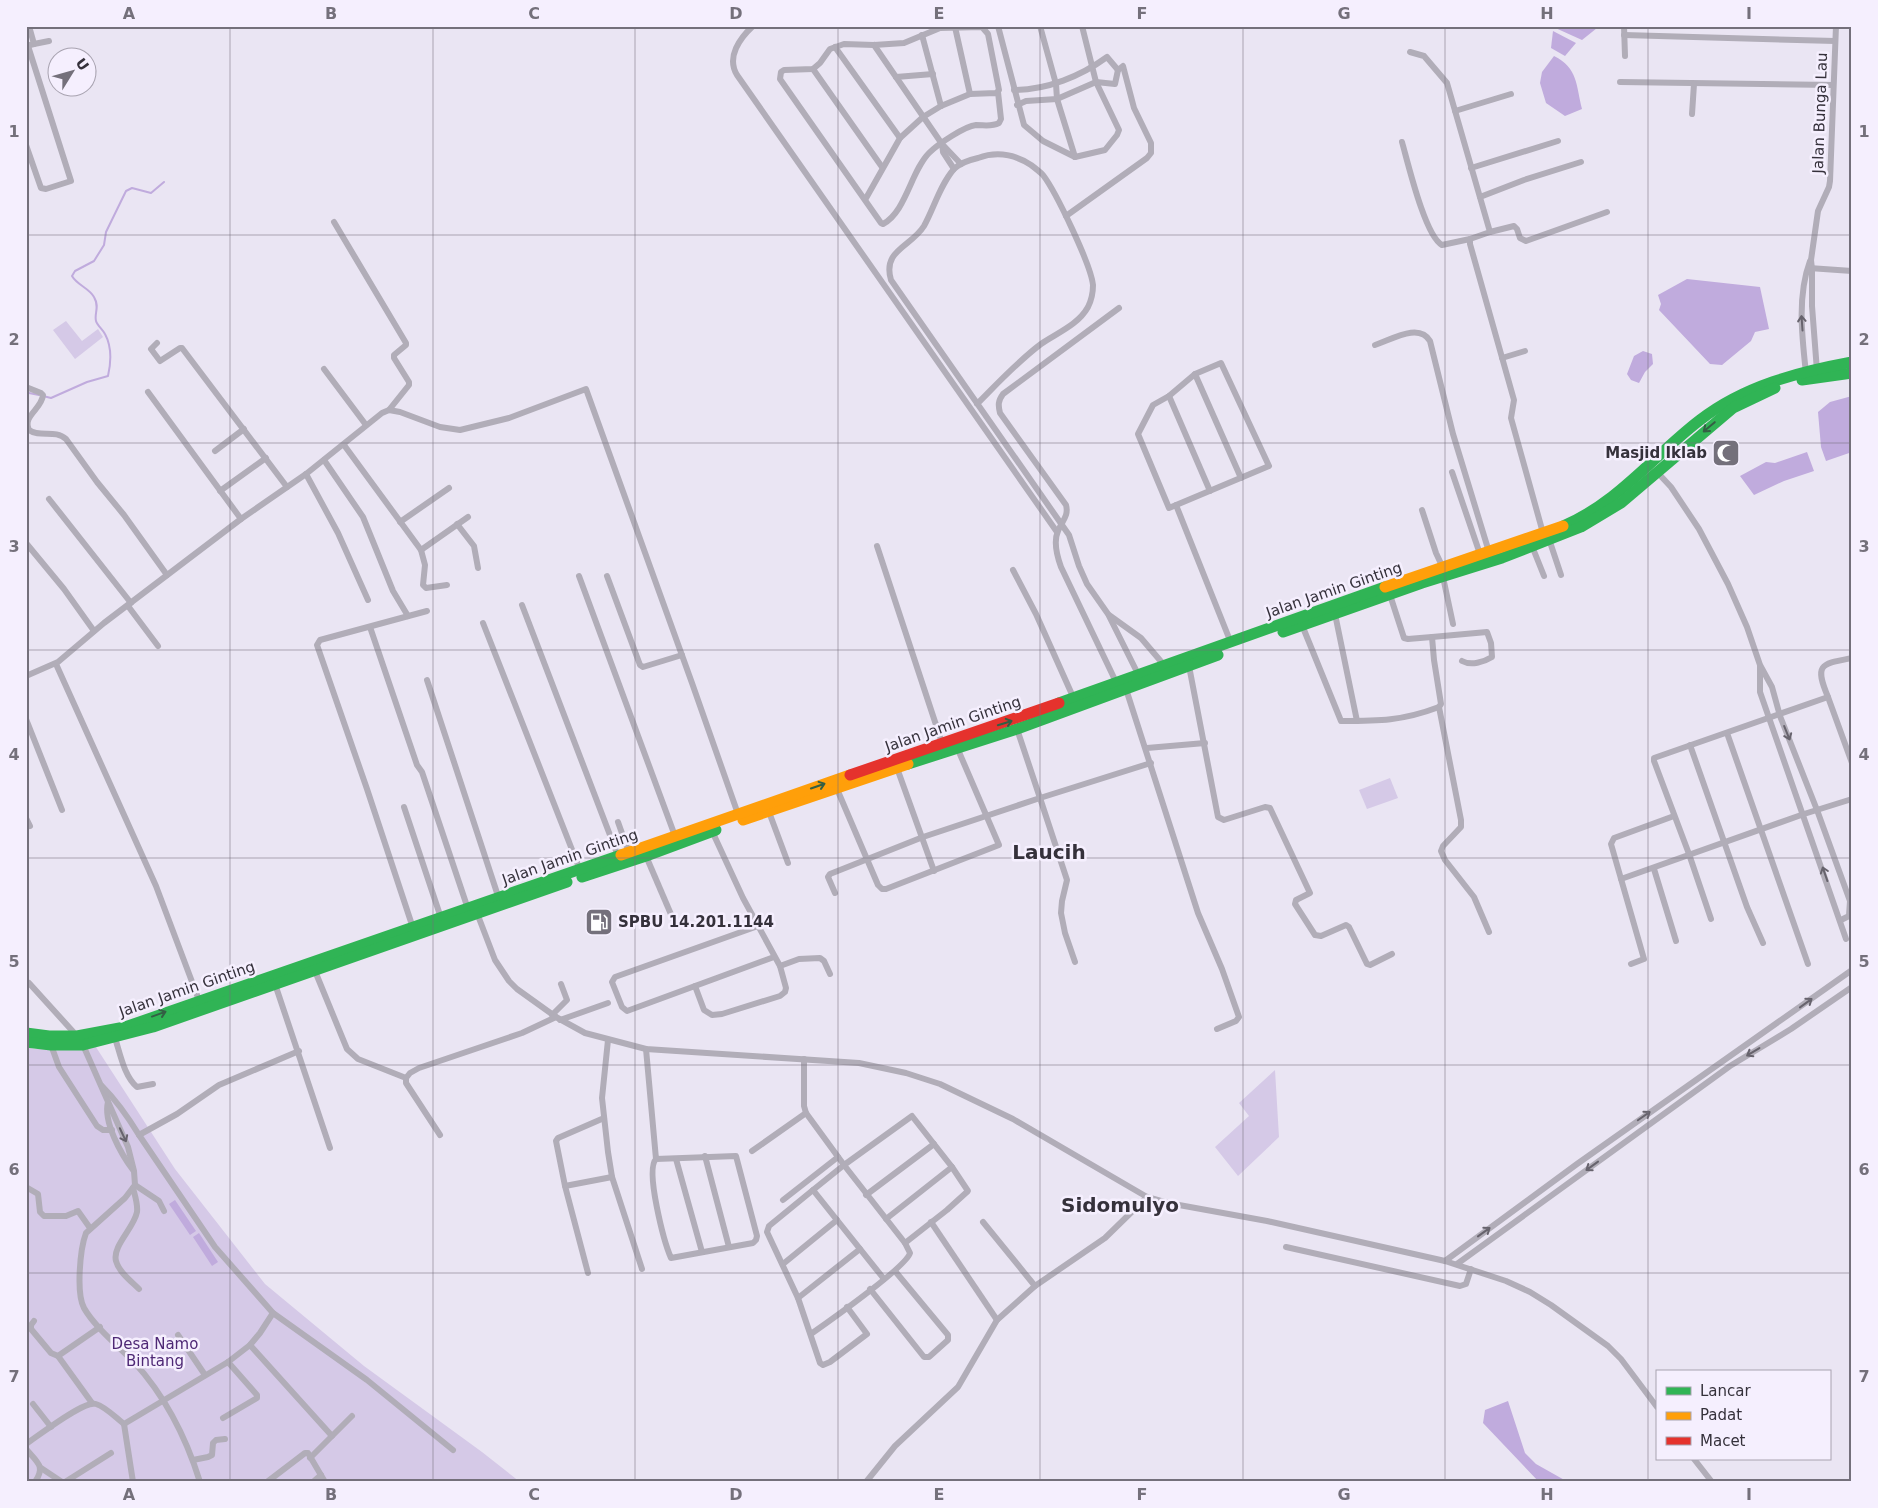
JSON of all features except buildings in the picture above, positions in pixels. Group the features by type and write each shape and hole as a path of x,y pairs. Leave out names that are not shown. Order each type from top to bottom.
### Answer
{"highway":[{"name":"Jalan Jamin Ginting","path":"1484,556 1502,558 1532,546 1546,536 1602,506 1620,493 1682,434 1710,413 1757,386 1811,374 1852,362"},
{"name":"Jalan Jamin Ginting","path":"26,1042 51,1045 115,1038 296,969 441,918 472,912 499,898 738,814 942,743 955,743 1017,729 1098,698 1390,595 1484,556 1581,527 1621,503 1733,408 1764,392 1811,374 1852,373"},
{"name":"Jalan Jamin Ginting","path":"26,1033 80,1041 315,971 472,912 646,856 712,831 898,768 955,743 1116,682 1231,643 1355,597 1443,572"}],"street":[{"path":"26,145 41,188 46,189 72,181 29,46 29,26"},
{"path":"753,26 741,39 735,52 733,64 737,75 1057,532"},
{"path":"998,26 1017,105 1024,125 1043,141 1075,157 1105,150 1119,130 1096,82 1082,26"},
{"path":"1040,26 1056,84 1057,98 1075,157"},
{"path":"1624,26 1626,56"},
{"name":"Jalan Bunga Lau","path":"1810,268 1818,211 1830,181 1836,26"},
{"path":"955,27 970,94"},
{"path":"955,27 982,27 988,34 998,92 1000,123 994,126 976,125 968,128 930,152 895,215 885,223 881,223 780,79 780,74 784,70 813,69 820,64 830,49 844,44 904,43 940,28 955,27"},
{"path":"922,35 941,106"},
{"path":"1624,35 1835,41"},
{"path":"29,46 49,40"},
{"path":"874,45 942,144 961,164"},
{"path":"835,47 900,138"},
{"path":"1410,52 1424,56 1444,79 1490,232"},
{"path":"1014,90 1056,84 1093,67 1107,57 1118,70"},
{"path":"1017,105 1026,101 1057,98 1096,82 1115,84 1118,70 1123,66 1134,108 1151,142 1151,153 1147,158 1066,216"},
{"path":"813,69 882,167"},
{"path":"896,77 933,74"},
{"path":"1620,82 1833,85"},
{"path":"1692,114 1694,84"},
{"path":"865,200 900,138 923,117 941,106 970,94 998,92"},
{"path":"1455,111 1511,94"},
{"path":"1471,168 1558,141"},
{"path":"1402,142 1422,210 1437,242 1442,245 1514,226 1519,237 1526,240 1607,212"},
{"path":"942,144 943,152 954,169"},
{"path":"977,404 1011,369 1041,344 1079,318 1089,305 1093,285 1090,273 1066,216 1043,175 1032,166 1011,155 995,154 961,164 954,169 921,229 891,258 888,272 890,280 977,404 1062,524 1069,535 1087,584 1108,614 1138,674"},
{"path":"1480,196 1581,162"},
{"path":"26,676 56,664 94,631 167,575 241,519 306,474 344,445 366,425 389,410 409,385 394,358 394,355 406,343 334,222"},
{"path":"1470,239 1514,400 1511,418 1546,536 1561,575"},
{"path":"1810,268 1852,271"},
{"path":"1810,268 1801,309 1811,374"},
{"path":"1810,268 1812,306 1811,374"},
{"path":"1116,682 1056,555 1057,532 1067,514 1066,505 1000,413 998,405 999,399 1003,394 1119,308"},
{"path":"1375,345 1411,332 1427,335 1484,556"},
{"path":"157,342 151,347 151,350 160,361 182,348 287,487"},
{"path":"1502,358 1525,351"},
{"path":"1221,363 1269,466 1169,508 1138,434 1153,405 1169,396 1195,374 1221,363"},
{"path":"324,369 366,425"},
{"path":"1195,374 1241,478"},
{"path":"26,387 41,392 42,397 28,418 27,425 29,430 35,433 56,434 66,439 167,575"},
{"path":"389,410 400,412 440,427 460,430 508,418 586,389 738,814"},
{"path":"148,392 241,519"},
{"path":"1169,396 1210,491"},
{"path":"215,451 244,429"},
{"path":"344,445 421,550 425,565 423,584 426,588 446,585"},
{"path":"220,491 266,458"},
{"path":"324,460 363,517 393,591 408,616"},
{"path":"1660,470 1699,529 1728,584 1747,627 1760,665 1772,688 1780,716 1850,901 1849,916 1841,920"},
{"path":"1452,472 1484,556"},
{"path":"306,474 338,533 368,600"},
{"path":"400,522 449,488"},
{"path":"49,499 130,604 158,646"},
{"path":"1176,505 1231,643"},
{"path":"1422,510 1443,572 1453,624"},
{"path":"421,550 468,517"},
{"path":"457,524 474,546 478,568"},
{"path":"26,543 64,588 94,631"},
{"path":"877,546 942,743"},
{"path":"1532,546 1544,576"},
{"path":"1013,570 1036,614 1074,699"},
{"path":"578,576 675,836"},
{"path":"608,576 640,665 643,667 682,655"},
{"path":"1390,595 1404,638 1408,640 1487,632 1492,648 1492,657 1473,664 1467,664 1462,661"},
{"path":"522,605 624,854"},
{"path":"412,928 367,788 317,643 320,640 427,611"},
{"path":"1108,614 1152,648 1164,665"},
{"path":"1335,614 1357,721"},
{"path":"483,624 580,870"},
{"path":"1302,625 1340,721 1389,721 1414,716 1439,707"},
{"path":"370,626 416,765 422,772 472,912 496,960 509,981 556,1017 585,1032 608,1040 646,1049 804,1059 877,1066 906,1073 940,1084 1014,1119 1146,1197 1168,1204 1267,1221 1445,1261 1506,1281 1530,1292 1592,1333 1621,1359 1656,1405"},
{"path":"1432,637 1441,704 1439,707 1461,820 1461,827 1442,846 1441,851 1474,897 1489,932"},
{"path":"1852,658 1826,663 1822,667 1821,673 1823,686 1852,763"},
{"path":"56,664 156,886 201,1005"},
{"path":"1760,665 1760,692 1841,920 1846,939"},
{"path":"1189,666 1218,817 1224,820 1265,807 1272,810 1284,840 1310,893 1296,900 1295,904 1315,935 1321,936 1346,925 1349,927 1367,964 1370,965 1392,954"},
{"path":"427,680 499,898"},
{"path":"1126,689 1147,748 1198,913 1222,969 1239,1017 1236,1021 1217,1029"},
{"path":"1711,919 1654,760 1690,745 1780,716 1828,698"},
{"path":"26,719 62,810"},
{"path":"1017,729 1067,880 1061,913 1065,933 1075,962"},
{"path":"1727,733 1808,964"},
{"path":"837,789 878,885 882,890 999,845 955,743"},
{"path":"1147,748 1205,743"},
{"path":"1690,745 1747,907 1762,944"},
{"path":"835,893 828,875 923,837 1151,763"},
{"path":"898,768 934,870"},
{"path":"1621,879 1724,841 1852,800"},
{"path":"404,807 441,918"},
{"path":"769,812 788,863"},
{"path":"1631,964 1644,959 1611,844 1614,838 1674,816"},
{"path":"26,818 30,826"},
{"path":"618,822 624,854"},
{"path":"695,986 702,1006 707,1013 722,1014 784,994 786,986 780,966 758,926 712,831"},
{"path":"646,856 673,919"},
{"path":"1654,868 1676,941"},
{"path":"758,926 616,976 612,981 622,1008 626,1011 774,957"},
{"path":"780,966 799,958 820,958 824,961 830,974"},
{"path":"1445,1261 1622,1132 1852,970"},
{"path":"315,971 346,1049 358,1059 406,1078"},
{"path":"29,984 80,1041 128,1147 134,1171 137,1213 118,1249 116,1258 122,1271 139,1289"},
{"path":"275,984 330,1148"},
{"path":"556,1017 567,1000 562,984"},
{"path":"1457,1264 1730,1066 1791,1029 1852,987"},
{"path":"440,1135 406,1083 406,1078 410,1073 419,1068 522,1033 556,1017 608,1003"},
{"path":"1784,1019 1791,1029"},
{"path":"115,1038 132,1083 136,1087 153,1084"},
{"path":"608,1040 602,1098 612,1178 642,1269"},
{"path":"51,1045 59,1067 97,1126 103,1130 112,1130"},
{"path":"646,1049 656,1158 652,1168 654,1194 670,1256 673,1258 753,1243 757,1238 739,1162 735,1155 676,1159 656,1158"},
{"path":"139,1135 177,1114 224,1082 299,1051"},
{"path":"804,1059 804,1106 806,1113 910,1251 909,1256 895,1271 811,1334"},
{"path":"102,1086 115,1098 215,1247 273,1313 367,1380 453,1450"},
{"path":"108,1102 106,1117 127,1162 134,1171"},
{"path":"752,1151 806,1113"},
{"path":"847,1307 866,1332 865,1336 825,1365 820,1363 798,1298 768,1235 769,1226 844,1165 911,1117 915,1119 952,1166 968,1191 905,1243"},
{"path":"588,1273 565,1186 556,1140 604,1118"},
{"path":"1622,1132 1628,1140"},
{"path":"866,1194 934,1144"},
{"path":"705,1156 730,1246"},
{"path":"783,1200 838,1157"},
{"path":"676,1159 702,1252"},
{"path":"886,1219 952,1166"},
{"path":"565,1186 612,1178"},
{"path":"134,1187 159,1201 164,1211"},
{"path":"134,1187 121,1202 90,1228 84,1238 79,1283 80,1294 84,1308 135,1363 164,1400 179,1425 200,1482"},
{"path":"26,1188 38,1194 40,1212 44,1216 66,1216 78,1211 90,1228"},
{"path":"813,1190 884,1279"},
{"path":"866,1482 895,1446 958,1387 997,1320 1035,1286 1105,1238 1146,1197"},
{"path":"783,1264 837,1220"},
{"path":"931,1222 997,1320"},
{"path":"983,1222 1035,1286"},
{"path":"1286,1247 1460,1286 1466,1284 1471,1269"},
{"path":"798,1298 860,1249"},
{"path":"870,1289 924,1357 929,1357 948,1340 948,1335 895,1271"},
{"path":"124,1424 228,1362 250,1345 273,1313"},
{"path":"34,1321 30,1325 31,1329 48,1350 58,1356 92,1403 100,1406 124,1424 133,1482"},
{"path":"58,1356 100,1327"},
{"path":"178,1335 206,1375"},
{"path":"250,1345 332,1436"},
{"path":"223,1418 256,1398 257,1395 228,1362"},
{"path":"26,1444 92,1403"},
{"path":"33,1404 51,1427"},
{"path":"310,1458 352,1416"},
{"path":"193,1460 208,1458 212,1455 213,1443 216,1440 225,1439"},
{"path":"26,1450 39,1463 41,1468 63,1482 111,1453"},
{"path":"267,1482 305,1453 308,1453 325,1482"},
{"path":"1695,1460 1712,1482"},
{"path":"35,1482 41,1468"},
{"path":"313,1482 321,1475"}],"green space":[{"path":"66,321 82,341 98,329 103,337 75,359 53,330"},
{"path":"1390,778 1398,798 1367,809 1359,790"},
{"name":"Desa Namo Bintang","path":"92,1041 175,1169 265,1284 364,1366 520,1482 26,1482 26,1047 35,1049 80,1048"},
{"path":"1275,1070 1279,1137 1238,1176 1215,1147 1249,1116 1239,1103"}],"shaded area":[{"path":"1551,26 1596,26 1597,28 1582,40"},
{"path":"1553,31 1576,43 1565,56 1551,48"},
{"path":"1554,56 1568,66 1572,72 1582,109 1565,116 1546,103 1540,83 1542,72"},
{"path":"1687,279 1760,287 1769,329 1755,332 1751,341 1722,365 1710,364 1659,310 1661,304 1658,295"},
{"path":"1643,351 1652,354 1653,364 1645,372 1639,383 1631,380 1627,374 1634,356"},
{"path":"1852,396 1852,452 1826,461 1821,447 1818,412 1830,402"},
{"path":"1807,452 1814,471 1784,481 1754,495 1740,476 1766,462 1775,463"},
{"path":"175,1200 196,1231 190,1235 169,1204"},
{"path":"199,1233 218,1262 212,1266 193,1237"},
{"path":"1508,1401 1525,1453 1536,1464 1568,1482 1539,1482 1483,1423 1485,1410"}],"waterway":[{"path":"43,396 51,398 87,382 108,376 110,350 105,334 96,321 96,301 92,294 72,276 75,271 94,261 104,245 106,232 126,191 132,188 151,193 164,182"},
{"path":"29,393 39,395"}],"traffic: fast":[{"path":"1563,526 1601,505 1618,492 1683,434 1717,408 1753,389 1772,382 1852,362"},
{"path":"1802,380 1852,373"},
{"path":"1283,632 1422,583 1502,558 1581,527 1621,503 1733,408 1775,388"},
{"path":"1059,703 1385,587"},
{"path":"908,764 1017,729 1218,655"},
{"path":"582,877 716,830"},
{"path":"26,1033 49,1036 77,1036 125,1027 621,855"},
{"path":"26,1042 51,1045 83,1045 153,1027 567,882"}],"traffic: slow":[{"path":"1385,587 1563,526"},
{"path":"743,820 908,764"},
{"path":"621,855 850,775"}],"traffic: jam":[{"path":"850,775 1059,703"}],"place":[{"name":"Masjid Iklab","path":"1726,453"},
{"name":"SPBU 14.201.1144","path":"599,922"}],"district":[{"name":"Laucih","path":"1049,852"},
{"name":"Sidomulyo","path":"1120,1205"}]}
